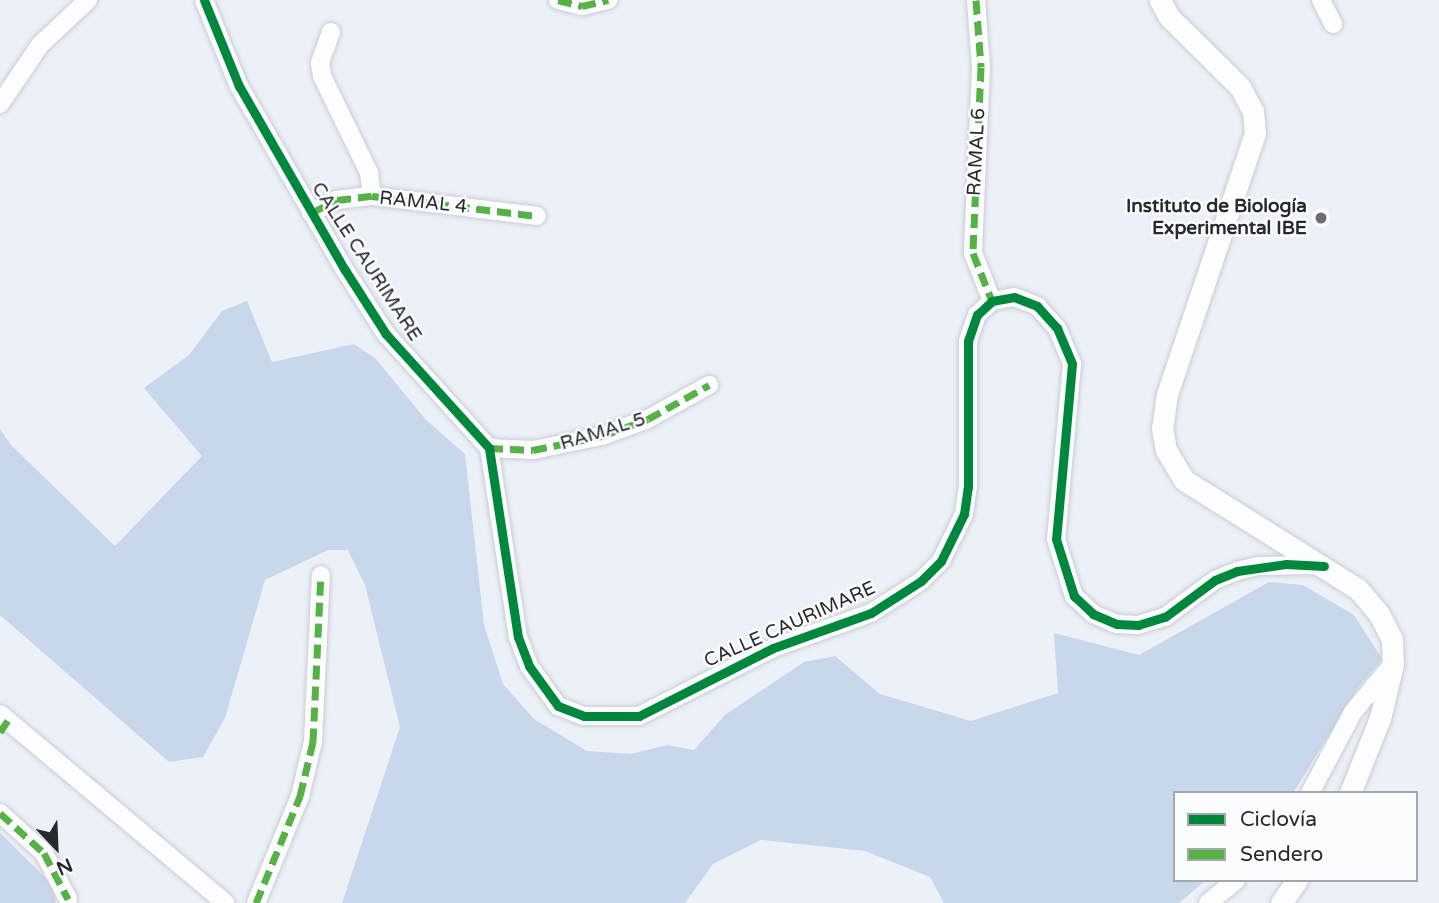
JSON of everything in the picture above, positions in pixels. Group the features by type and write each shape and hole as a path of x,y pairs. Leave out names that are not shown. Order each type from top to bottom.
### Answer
{"street":[{"path":"0,104 40,45 89,0"},
{"path":"558,0 582,6 608,0"},
{"name":"RAMAL 6","path":"976,0 981,67 973,253 992,301"},
{"path":"1160,0 1169,17 1240,87 1253,111 1255,133 1167,394 1162,428 1166,450 1172,466 1199,492 1358,589 1379,614 1392,639 1393,664 1380,718 1351,791"},
{"path":"1321,0 1333,24"},
{"name":"CALLE CAURIMARE","path":"212,5 239,86 386,334 489,448 512,606 529,666 558,706 584,716 639,716 773,648 871,612 921,581 941,561 964,514 968,487 968,341 977,316 992,301"},
{"path":"331,32 320,63 323,76 369,173 372,197"},
{"name":"RAMAL 4","path":"312,213 337,200 372,197 537,216"},
{"path":"992,301 1014,297 1037,306 1057,328 1072,364 1056,539 1074,596 1093,614 1117,624 1138,625 1165,617 1215,580 1237,571 1286,564 1324,566"},
{"name":"RAMAL 5","path":"489,448 533,450 591,439 648,419 709,384"},
{"path":"257,903 300,796 313,742 321,575"},
{"path":"1311,791 1353,712 1393,664"},
{"path":"3,722 225,903"},
{"path":"0,813 44,853 68,899"},
{"path":"1208,903 1234,882"},
{"path":"1281,903 1296,882"}],"shaded area":[{"path":"247,301 272,362 354,344 376,359 426,420 465,454 484,625 503,684 534,719 587,751 631,754 667,745 694,750 725,715 804,662 835,656 880,694 971,721 1058,693 1054,633 1139,655 1269,582 1303,585 1354,615 1382,659 1358,688 1294,791 1173,791 1173,882 1204,882 1179,903 944,903 930,877 865,851 761,840 713,864 685,903 342,903 400,727 365,585 348,550 328,550 265,580 225,718 203,757 169,762 0,615 0,429 11,445 115,546 202,456 144,388 189,355 222,311"},
{"path":"0,833 51,883 56,903 0,903"}],"marked path":[{"path":"558,0 582,6 608,0"},
{"path":"976,0 981,67 973,253 992,301"},
{"path":"311,213 337,200 372,196 537,216"},
{"path":"489,448 533,450 602,436 648,419 709,385"},
{"path":"256,903 300,796 313,742 321,575"},
{"path":"0,732 8,720"},
{"path":"0,813 44,853 68,899"}],"cycle path":[{"path":"204,0 239,86 345,270 386,334 489,448 518,637 529,666 558,706 584,716 639,716 773,648 871,613 921,581 941,561 964,514 968,487 968,341 977,315 992,301 1014,297 1037,306 1057,328 1072,364 1056,539 1074,596 1093,614 1117,624 1138,625 1165,617 1215,580 1237,571 1286,564 1324,566"}],"place":[{"name":"Instituto de Biología Experimental IBE","path":"1321,218"}]}
